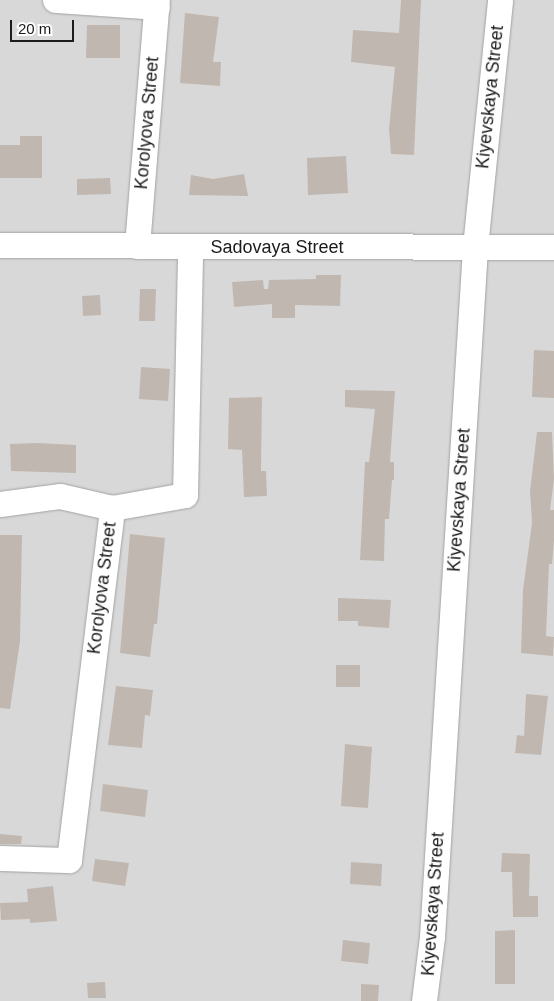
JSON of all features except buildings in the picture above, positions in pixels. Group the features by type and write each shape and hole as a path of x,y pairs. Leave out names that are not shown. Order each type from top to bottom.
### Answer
{"street":[{"path":"55,0 157,4"},
{"name":"Kiyevskaya Street","path":"424,1001 432,937 475,247 500,0"},
{"name":"Korolyova Street","path":"137,246 157,4"},
{"name":"Sadovaya Street","path":"0,244 190,247 554,247"},
{"name":"Korolyova Street","path":"0,858 69,860 112,508 185,496 190,247"},
{"path":"0,504 60,496 112,508"}],"shaded area":[{"path":"0,0 554,0 554,1001 0,1001"}]}
